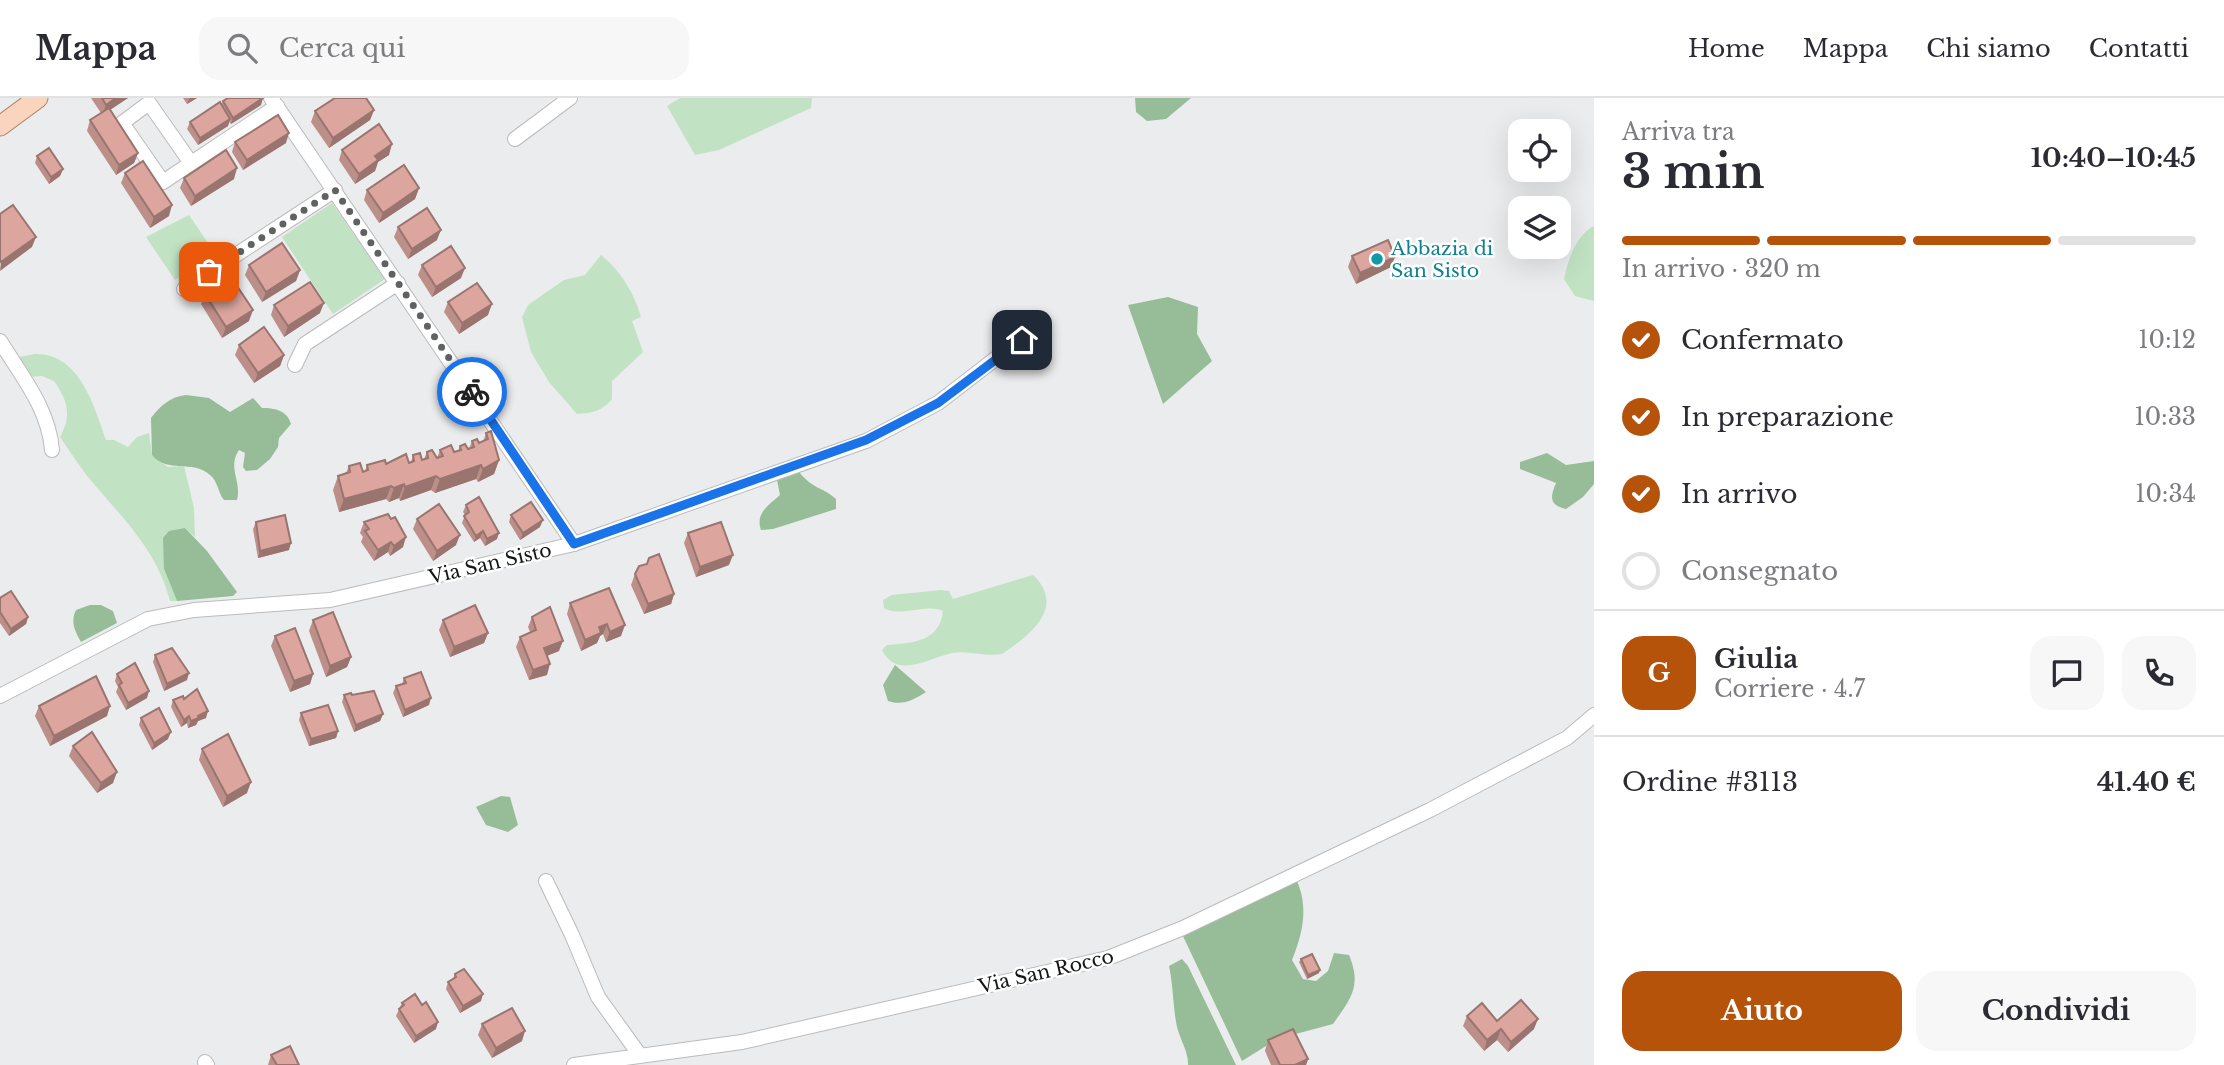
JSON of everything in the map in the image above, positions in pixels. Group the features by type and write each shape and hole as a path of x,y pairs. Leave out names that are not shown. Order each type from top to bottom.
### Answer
{"main road":[{"path":"0,125 38,98"}],"street":[{"path":"515,139 570,98"},
{"path":"191,163 149,103 122,123 163,181 191,163 274,102 574,544"},
{"path":"184,289 335,190"},
{"path":"295,365 305,344 398,283"},
{"name":"Via San Sisto","path":"0,696 148,618 194,610 330,600 574,544 866,440 938,403 1034,329"},
{"path":"0,341 50,429 52,450"},
{"name":"Via San Rocco","path":"573,1065 743,1042 1108,958 1184,928 1430,810 1567,738 1594,715"},
{"path":"545,881 572,935 598,998 639,1054"}],"green space":[{"path":"680,98 812,98 811,108 719,150 695,155 667,106"},
{"path":"1135,98 1191,98 1166,119 1147,121 1136,112"},
{"path":"332,203 385,279 333,314 282,237"},
{"path":"189,215 216,255 175,280 146,237"},
{"path":"1594,226 1594,301 1575,296 1564,279 1571,256 1582,235"},
{"path":"601,255 621,275 635,299 641,317 632,321 643,352 612,381 612,399 605,406 597,411 577,414 549,382 531,352 522,317 528,305 564,280 585,275"},
{"path":"1168,297 1198,307 1197,334 1212,361 1163,404 1128,305"},
{"path":"35,354 50,356 63,362 74,372 90,397 106,440 114,440 128,447 137,437 149,433 152,455 168,467 184,466 194,508 195,537 185,528 164,569 177,601 170,601 164,582 147,549 88,477 60,437 66,422 67,408 54,381 42,376 28,377 14,358"},
{"path":"186,395 209,398 230,412 253,398 262,408 280,411 289,419 291,424 279,438 278,447 270,459 257,470 246,471 243,467 245,453 239,450 234,463 237,500 224,500 213,478 203,470 165,464 152,455 151,418 166,402"},
{"path":"1547,453 1566,465 1594,461 1594,484 1583,497 1566,509 1552,500 1556,483 1520,469 1520,462"},
{"path":"799,472 809,482 836,499 836,509 773,529 761,530 761,514 780,495 777,480"},
{"path":"185,528 207,551 237,592 233,596 177,601 164,569 163,538 169,531"},
{"path":"1033,575 1043,587 1045,609 1033,630 1002,654 952,653 914,665 905,665 888,659 882,650 887,645 915,642 931,635 941,621 943,611 890,611 884,608 883,600 892,595 941,590 949,591 953,599"},
{"path":"90,605 101,605 113,611 117,623 81,642 74,626 74,614 76,610"},
{"path":"895,665 926,692 912,700 888,701 883,685"},
{"path":"501,796 510,797 518,825 508,832 486,825 476,807"},
{"path":"1296,879 1302,899 1303,920 1292,960 1303,979 1316,981 1328,971 1334,953 1349,955 1355,975 1353,991 1333,1024 1277,1039 1242,1061 1182,934"},
{"path":"1182,959 1188,966 1236,1065 1188,1065 1176,1022 1169,966"}],"building":[{"path":"102,98 116,98 106,105"},
{"path":"228,98 263,98 233,118 223,101"},
{"path":"335,98 366,98 374,110 333,138 315,111"},
{"path":"220,102 230,119 200,138 190,122"},
{"path":"109,108 138,153 119,165 90,120"},
{"path":"278,115 289,133 247,160 235,142"},
{"path":"379,124 392,144 375,156 378,160 359,174 342,150"},
{"path":"49,148 63,169 51,177 37,156"},
{"path":"226,150 237,168 195,196 184,178"},
{"path":"143,161 172,205 154,217 125,173"},
{"path":"404,165 419,188 383,213 367,190"},
{"path":"13,205 36,237 1,262 0,214"},
{"path":"427,208 441,230 412,249 398,227"},
{"path":"1388,240 1395,257 1360,273 1352,256"},
{"path":"282,243 300,270 266,292 249,265"},
{"path":"451,246 465,268 436,287 422,265"},
{"path":"231,277 253,310 226,327 205,294"},
{"path":"310,282 324,303 288,326 274,305"},
{"path":"477,283 492,304 462,323 448,302"},
{"path":"264,327 284,355 258,373 239,345"},
{"path":"491,431 499,460 483,469 481,465 440,479 436,476 405,487 404,484 394,488 391,486 344,499 338,476 350,472 349,466 360,463 363,472 368,470 367,465 385,460 386,464 406,454 409,463 414,461 413,455 420,453 422,460 428,458 427,452 432,450 437,458 443,456 440,450 451,445 454,452 461,450 460,446 465,444 468,449 474,447 472,441 477,439 479,443 488,439 486,433"},
{"path":"479,497 499,533 487,539 483,531 476,536 464,516 469,512 466,505"},
{"path":"531,502 543,520 523,533 511,515"},
{"path":"439,504 460,535 437,551 417,519"},
{"path":"388,514 391,519 395,517 406,537 394,546 391,542 378,550 365,531 369,529 364,522"},
{"path":"285,515 291,543 260,551 256,522"},
{"path":"721,522 733,555 700,567 688,533"},
{"path":"659,554 674,594 648,604 635,574 639,566 647,564 649,558"},
{"path":"609,588 625,625 610,632 607,624 599,627 601,633 585,640 570,603"},
{"path":"11,591 28,617 11,629 0,612 0,598"},
{"path":"475,605 488,633 454,647 443,620"},
{"path":"550,607 563,641 544,648 550,664 533,670 520,637 536,630 532,617"},
{"path":"333,612 351,657 330,666 313,620"},
{"path":"295,628 313,674 294,681 275,636"},
{"path":"172,648 189,673 167,684 155,655"},
{"path":"135,663 149,691 128,703 117,674"},
{"path":"421,672 431,698 405,710 396,686 406,683 404,678"},
{"path":"96,676 110,706 54,736 39,706"},
{"path":"197,689 208,711 191,721 189,716 184,720 173,700 183,696 184,699"},
{"path":"374,691 383,714 356,725 344,695"},
{"path":"328,705 338,731 311,739 301,713"},
{"path":"159,708 171,732 154,743 141,718"},
{"path":"92,732 117,772 101,783 73,746"},
{"path":"228,734 251,782 227,796 202,749"},
{"path":"1312,954 1320,970 1308,975 1301,959"},
{"path":"464,969 483,994 463,1006 448,982"},
{"path":"415,994 422,1005 426,1002 438,1022 416,1036 399,1009 404,1005 402,1003"},
{"path":"1521,1000 1538,1019 1511,1042 1501,1029 1487,1040 1467,1016 1482,1003 1497,1021"},
{"path":"512,1008 525,1031 496,1048 482,1024"},
{"path":"1293,1029 1308,1059 1295,1065 1280,1065 1268,1040"},
{"path":"290,1046 299,1065 277,1065 271,1055"}],"way so far":[{"path":"209,272 335,190 472,392"}],"place":[{"name":"Abbazia di San Sisto","path":"1377,259"}],"route":[{"path":"472,392 574,544 866,440 938,403 1022,340"}]}
